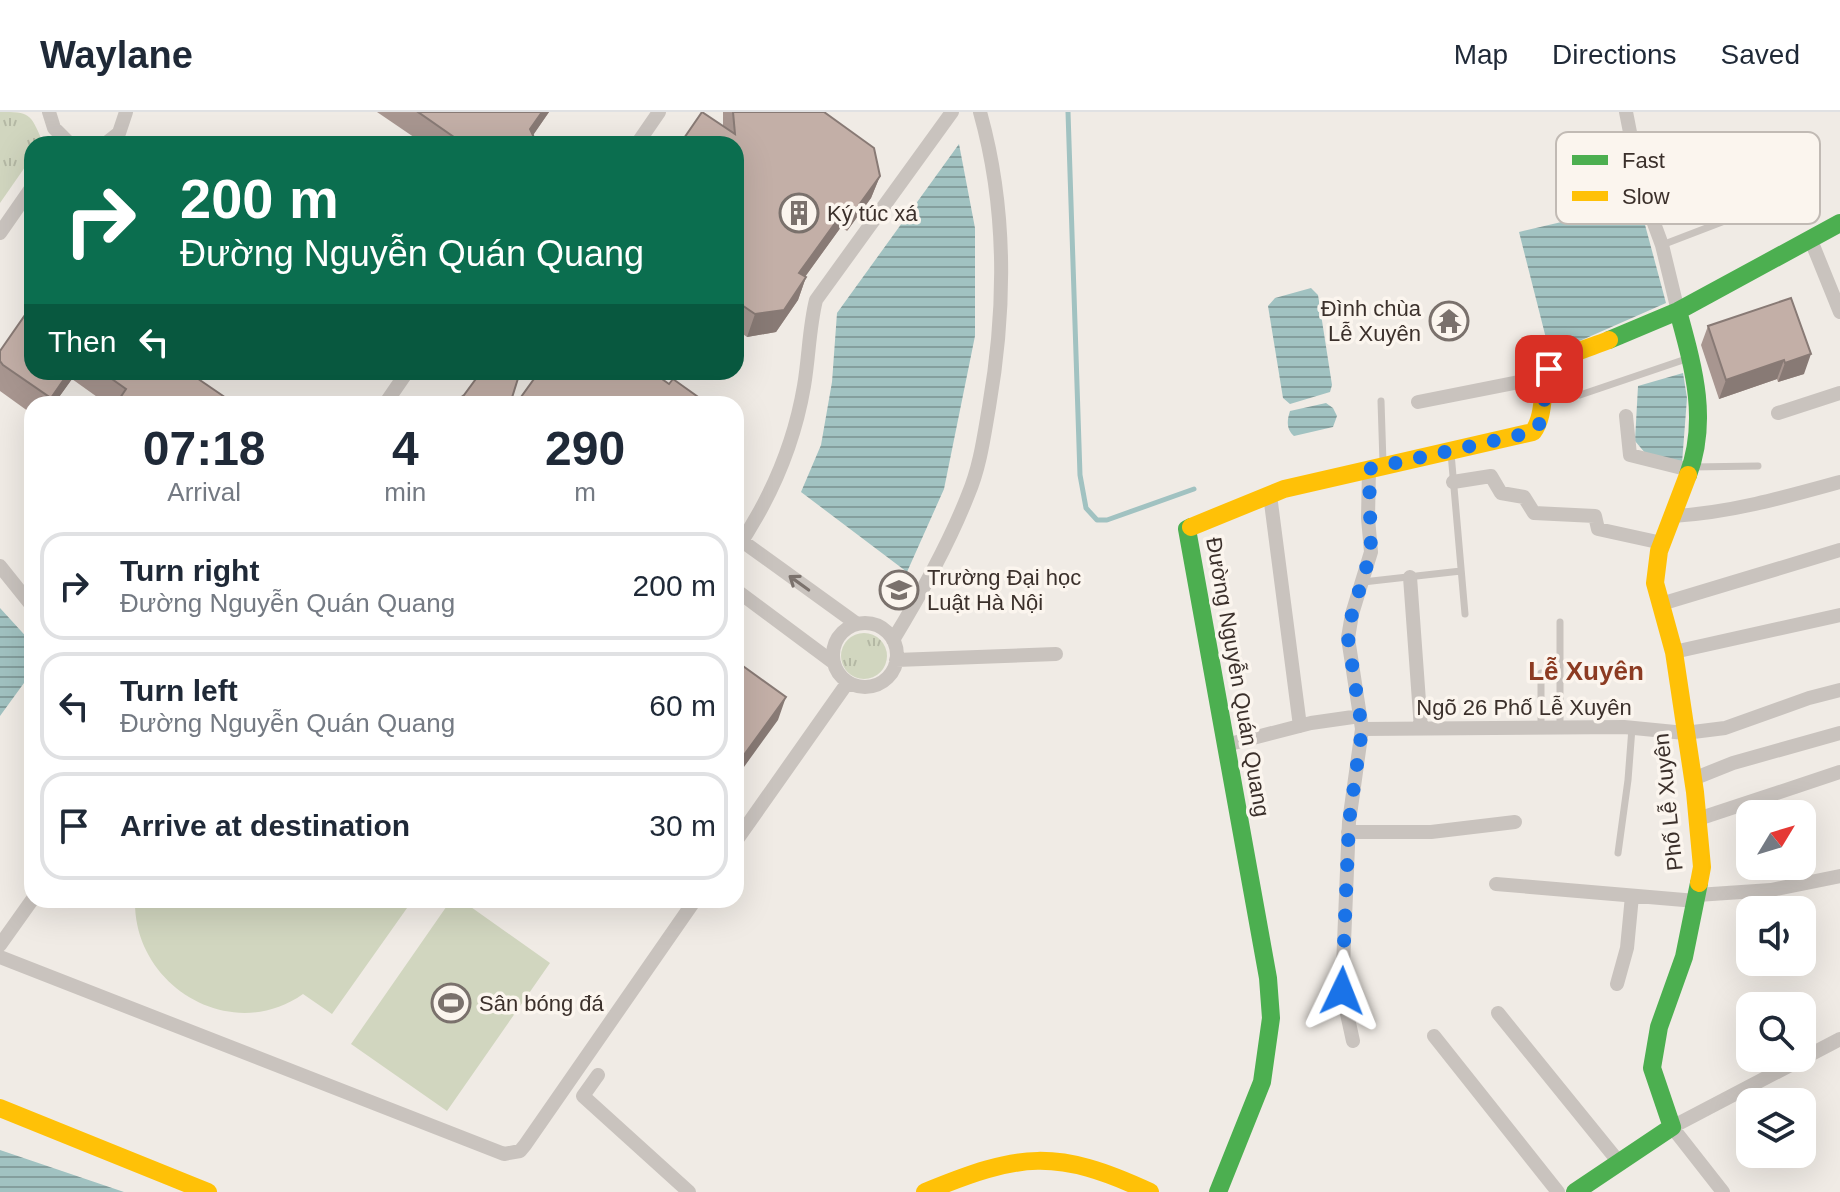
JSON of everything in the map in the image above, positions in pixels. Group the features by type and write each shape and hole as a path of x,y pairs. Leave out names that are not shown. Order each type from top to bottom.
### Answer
{"street":[{"path":"49,112 60,136"},
{"path":"115,136 126,112"},
{"path":"642,136 659,112"},
{"path":"744,538 767,500 789,446 804,385 811,318 816,300 952,112"},
{"path":"857,624 846,629 836,640 834,663 848,682 862,687 880,683 890,674 896,660 893,640 934,568 969,494 979,463 999,328 1001,250 993,168 980,112"},
{"path":"1626,112 1630,132"},
{"path":"0,233 24,198"},
{"path":"1418,402 1545,377 1554,363 1678,311 1840,223"},
{"path":"1654,224 1678,311"},
{"path":"1810,238 1840,312"},
{"name":"Phố Lễ Xuyên","path":"1672,1127 1652,1068 1659,1027 1684,957 1702,867 1693,779 1674,652 1655,583 1662,543 1691,468 1700,411 1691,357 1678,311"},
{"name":"Đường Nguyễn Quán Quang","path":"1218,1192 1262,1082 1271,1018 1268,978 1187,529 1284,489 1533,432 1543,419 1545,377"},
{"path":"1778,413 1840,393"},
{"path":"1626,416 1630,455 1691,468"},
{"path":"1353,1041 1342,991 1348,832 1361,722 1348,638 1371,552 1376,468"},
{"path":"1453,482 1491,476 1501,493 1524,497 1534,513 1595,516 1598,529 1662,543"},
{"path":"1673,516 1695,515 1840,482"},
{"path":"1270,495 1300,726"},
{"path":"744,549 857,624 879,627 893,640"},
{"path":"1661,604 1840,550"},
{"path":"0,566 24,596"},
{"path":"1410,577 1421,729"},
{"path":"744,596 834,663"},
{"path":"1674,652 1840,615"},
{"path":"896,660 1056,654"},
{"path":"744,830 848,682"},
{"name":"Ngõ 26 Phố Lễ Xuyên","path":"1226,745 1300,726 1361,722 1421,729 1632,728 1685,733 1725,728 1840,690"},
{"path":"1693,779 1733,763 1840,733"},
{"path":"1698,819 1840,772"},
{"path":"1348,832 1431,832 1515,822"},
{"path":"1496,884 1632,896 1696,898 1771,890 1840,876"},
{"path":"1617,984 1627,948 1632,896"},
{"path":"0,945 26,908"},
{"path":"0,957 504,1154 525,1145 689,908"},
{"path":"1498,1013 1618,1161"},
{"path":"1434,1036 1558,1192"},
{"path":"1575,1192 1672,1127 1840,1039"},
{"path":"598,1075 583,1096 689,1192"},
{"path":"0,1108 208,1192"},
{"path":"1672,1127 1723,1192"},
{"path":"925,1192 999,1163 1037,1159 1091,1166 1150,1192"}],"lane":[{"path":"1662,245 1717,224"},
{"path":"1580,395 1691,357"},
{"path":"1376,468 1381,401"},
{"path":"1451,451 1465,614"},
{"path":"1691,468 1758,466"},
{"path":"1363,582 1461,571"},
{"path":"1560,622 1560,729"},
{"path":"1541,673 1541,729"},
{"path":"1618,853 1632,728"}],"green space":[{"path":"0,112 23,114 35,124 40,136 24,136 24,168 0,203"},
{"path":"864,633 880,640 887,656 880,672 864,679 848,672 841,656 848,640"},
{"path":"136,908 407,908 332,1014 303,994 275,1008 246,1013 218,1009 191,998 168,981 150,958 139,931"},
{"name":"Sân bóng đá","path":"445,908 472,908 550,963 447,1111 351,1044"}],"water":[{"path":"959,144 975,228 975,336 944,489 907,572 801,492 821,445 832,382 837,313"},
{"path":"1556,223 1645,224 1666,303 1550,354 1519,232"},
{"path":"1311,288 1318,295 1332,385 1330,392 1290,404 1283,398 1268,306 1275,298"},
{"path":"1683,373 1687,398 1682,463 1646,454 1635,441 1638,386"},
{"path":"1326,403 1337,416 1333,427 1294,436 1291,433 1288,424 1290,411"},
{"path":"0,608 24,634 24,683 0,716"},
{"path":"0,1150 124,1192 0,1192"}],"building":[{"path":"418,112 542,112 530,129 533,136 452,136"},
{"name":"Ký túc xá","path":"702,112 735,134 733,112 824,112 874,148 880,176 856,209 849,204 799,273 806,277 784,310 755,314 744,306 744,136 686,136"},
{"path":"1791,298 1811,354 1726,380 1708,326"},
{"path":"24,316 24,379 3,365 0,351"},
{"path":"25,380 63,380 52,396"},
{"path":"113,380 200,380 223,396 121,396 126,389"},
{"path":"475,380 518,380 512,396 464,395"},
{"path":"533,380 663,380 669,384 674,380 697,396 522,396"},
{"path":"744,667 786,697 744,755"}],"waterway":[{"path":"1068,112 1080,475 1086,508 1097,520 1107,520 1194,489"}],"traffic: fast":[{"path":"1609,340 1678,311 1840,223"},
{"path":"1678,311 1693,372 1698,413 1694,454 1688,475"},
{"path":"1191,527 1187,529 1268,978 1271,1018 1262,1082 1218,1192"},
{"path":"1575,1192 1672,1127 1652,1068 1659,1027 1684,957 1699,883"}],"traffic: slow":[{"path":"1191,527 1284,489 1533,432 1541,413 1550,368 1568,355 1609,340"},
{"path":"1688,475 1659,551 1655,583 1674,652 1695,792 1702,867 1699,883"},
{"path":"0,1108 208,1192"},
{"path":"925,1192 987,1169 1038,1161 1088,1168 1150,1192"}],"place":[{"name":"Ký túc xá","path":"799,213"},
{"name":"Đình chùa Lễ Xuyên","path":"1449,321"},
{"name":"Trường Đại học Luật Hà Nội","path":"899,590"},
{"name":"Sân bóng đá","path":"451,1003"}],"district":[{"name":"Lễ Xuyên","path":"1586,671"}],"route":[{"path":"1342,991 1349,822 1362,729 1348,638 1371,552 1369,469 1533,432 1543,419 1543,386 1549,369"}]}
